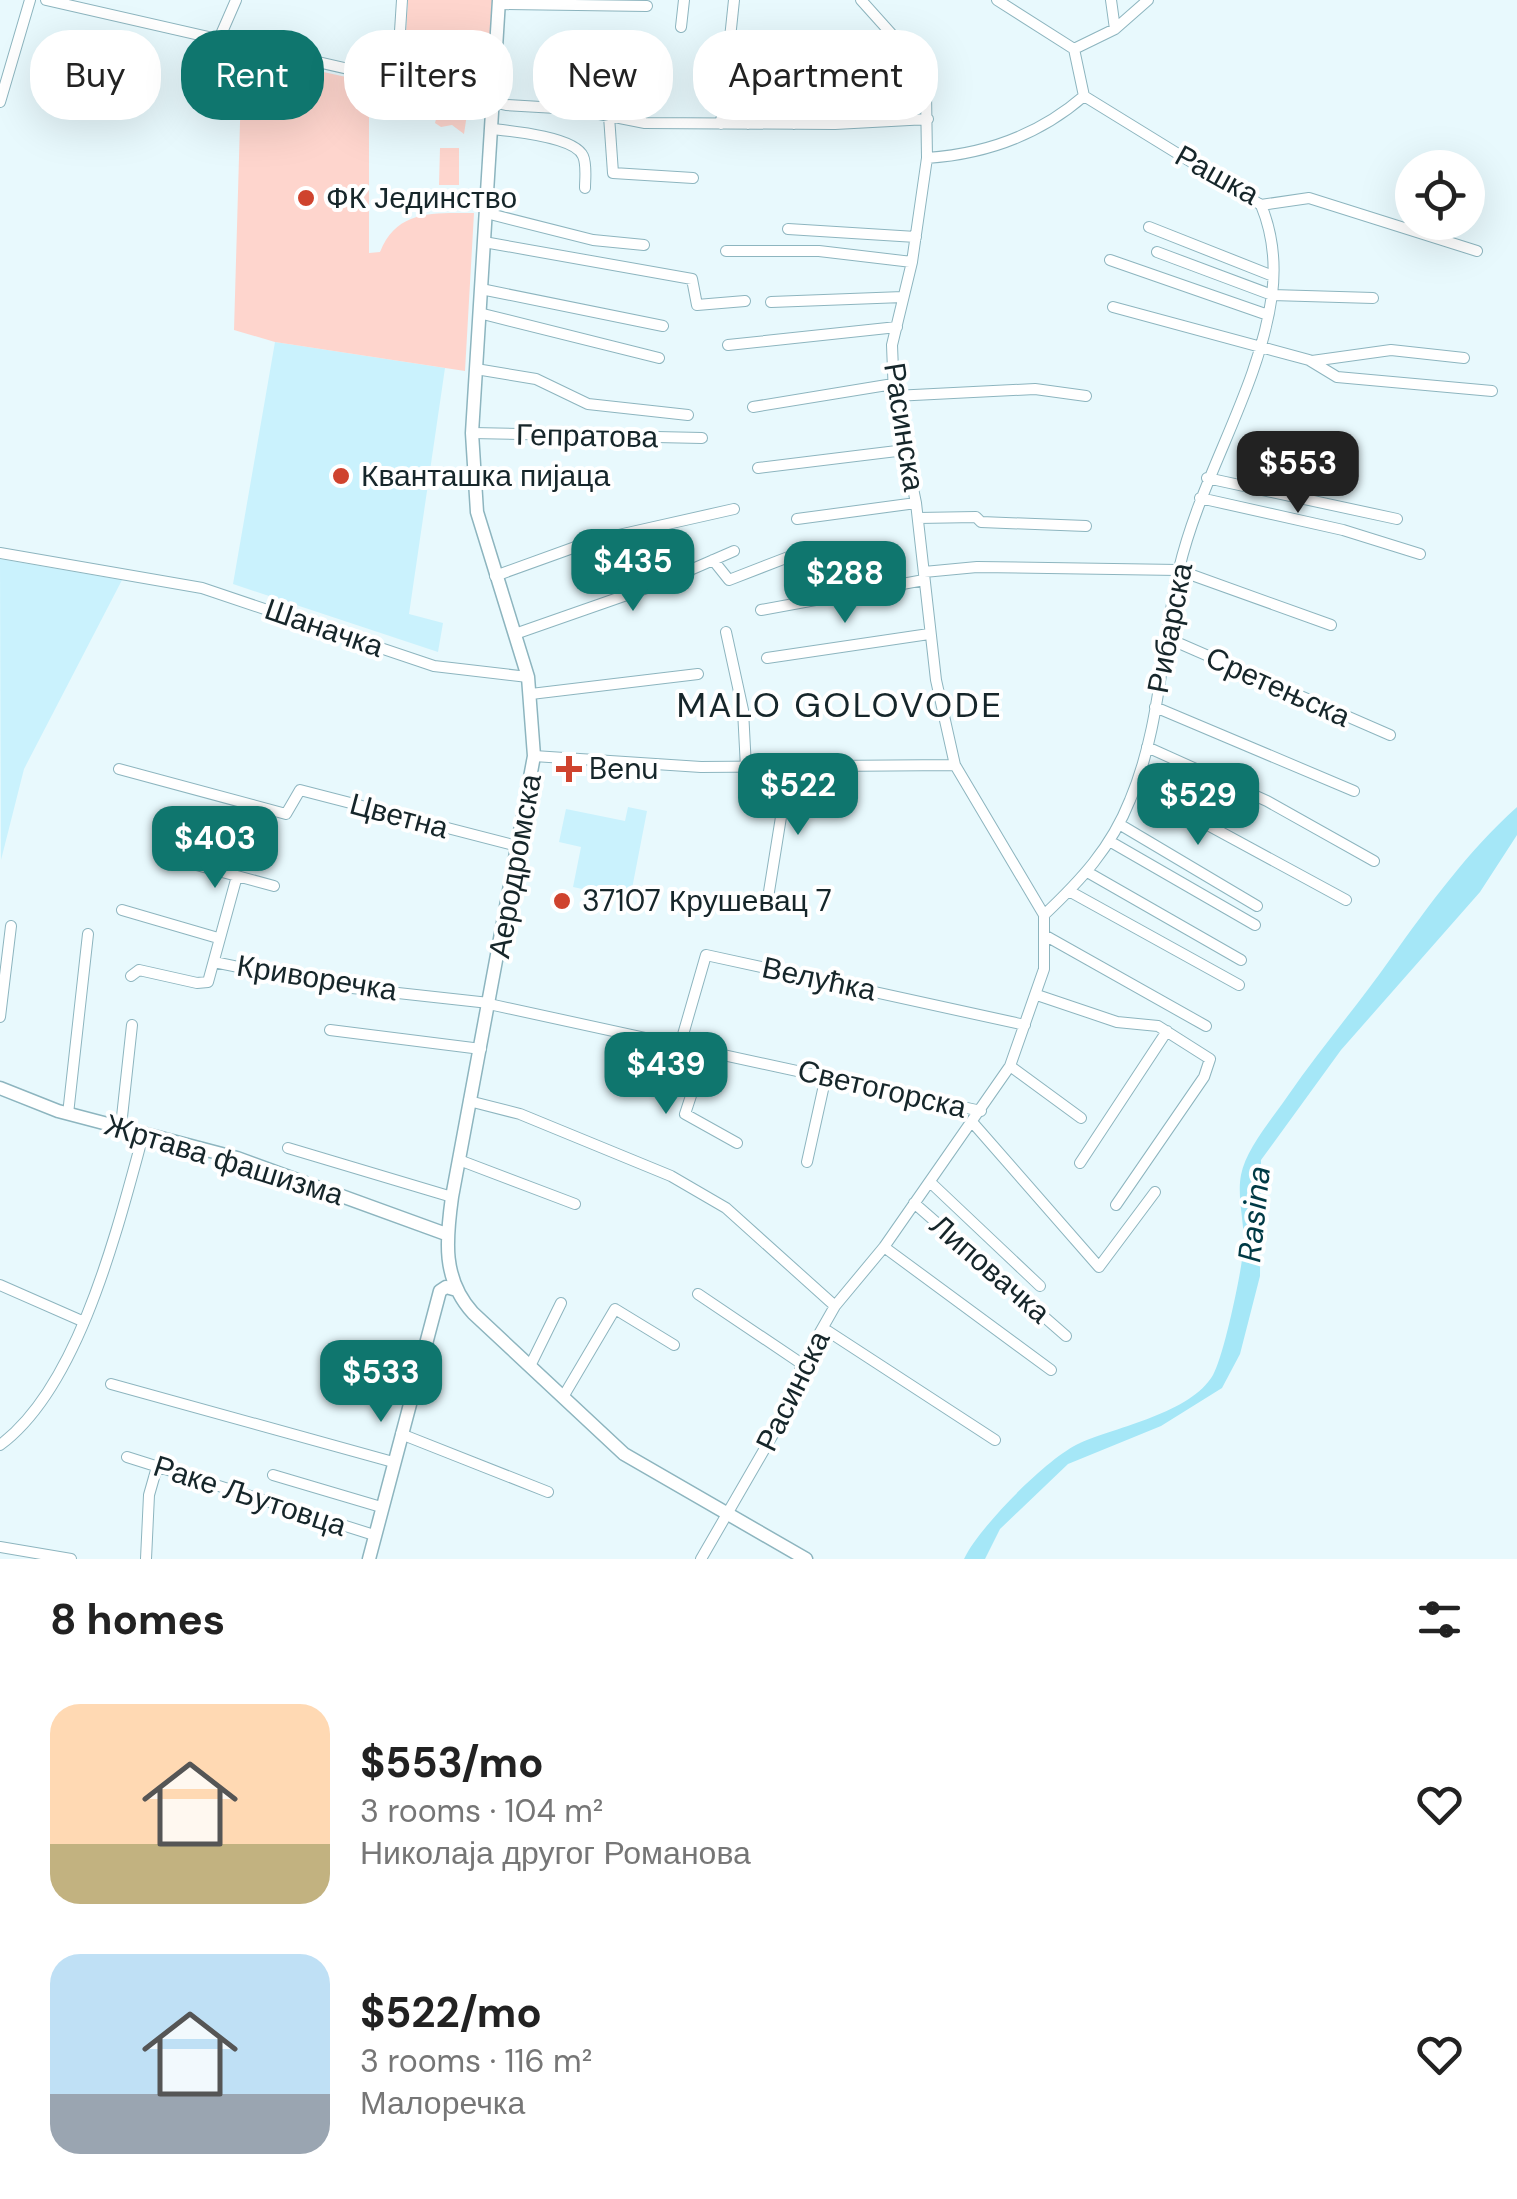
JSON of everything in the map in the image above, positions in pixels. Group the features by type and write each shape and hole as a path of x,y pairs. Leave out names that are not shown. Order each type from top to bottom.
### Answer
{"street":[{"path":"0,102 30,0"},
{"path":"46,0 183,30"},
{"path":"223,30 236,0"},
{"path":"400,30 402,0"},
{"path":"681,27 684,0"},
{"path":"721,124 734,0"},
{"name":"Расинска","path":"861,0 891,30"},
{"path":"926,158 998,146 1060,117 1084,96 1074,49 997,0"},
{"path":"1111,0 1115,29"},
{"path":"1074,49 1115,29 1148,0"},
{"path":"499,2 647,6"},
{"name":"Аеродромска","path":"498,30 499,2"},
{"name":"Рашка","path":"1084,96 1261,205 1309,198 1476,251"},
{"name":"Аеродромска","path":"369,1559 401,1434 449,1292 446,1234 521,848 534,756 528,677 477,512 472,433 494,120"},
{"path":"609,120 613,173 693,178"},
{"path":"629,120 721,124 883,120"},
{"path":"748,120 748,124"},
{"path":"794,124 795,120"},
{"name":"Расинска","path":"701,1559 786,1412 802,1364 836,1306 884,1246 1010,1066 1037,994 1046,936 1044,915 955,765 929,634 916,502 894,390 892,346 916,237 928,120"},
{"path":"493,128 556,140 578,150 584,157 585,188"},
{"name":"Рибарска","path":"1044,915 1089,873 1111,842 1136,786 1147,747 1178,570 1207,478 1259,349 1268,315 1273,276 1272,234 1261,205"},
{"path":"486,213 593,240 644,245"},
{"path":"1149,227 1273,276"},
{"path":"788,229 916,237"},
{"path":"484,242 692,279 698,305 745,301"},
{"path":"726,251 819,251 912,262"},
{"path":"1157,252 1272,296 1373,298"},
{"path":"1110,260 1268,315"},
{"path":"481,289 663,326"},
{"path":"771,302 904,297"},
{"path":"1114,307 1312,362 1336,378 1492,391"},
{"path":"479,313 659,358"},
{"path":"728,346 897,328"},
{"path":"1312,362 1390,350 1464,358"},
{"path":"476,369 536,379 588,404 688,415"},
{"path":"753,407 894,390 1036,390 1086,396"},
{"name":"Гепратова","path":"472,433 702,438"},
{"path":"758,468 906,450"},
{"path":"1207,478 1397,519"},
{"path":"1200,498 1343,530 1420,554"},
{"path":"797,519 916,502"},
{"path":"494,576 592,541 734,508"},
{"path":"918,518 976,517 981,522 1086,526"},
{"path":"515,634 734,551"},
{"name":"Шаначка","path":"0,552 232,596 434,666 528,677"},
{"path":"713,560 728,580 790,556"},
{"path":"761,610 977,567 1178,570 1331,625"},
{"path":"726,632 743,710 746,768"},
{"path":"767,658 929,634"},
{"name":"Сретењска","path":"1167,638 1390,736"},
{"path":"531,694 698,674"},
{"path":"1154,707 1354,792"},
{"path":"1147,747 1268,801 1374,861"},
{"path":"534,756 746,768 955,765"},
{"path":"766,904 782,818 783,766"},
{"name":"Цветна","path":"119,769 286,814 300,790 521,848"},
{"path":"1136,786 1346,900"},
{"path":"1120,824 1257,906"},
{"path":"1111,842 1255,925"},
{"path":"168,858 274,886"},
{"path":"1089,873 1241,960"},
{"path":"218,938 237,876"},
{"path":"1070,892 1239,985"},
{"name":"Криворечка","path":"122,910 218,938 214,962 325,985 488,1003"},
{"path":"0,1017 11,926"},
{"path":"68,1114 88,934"},
{"path":"1046,936 1206,1026"},
{"name":"Велућка","path":"680,1045 706,955 1025,1025"},
{"path":"130,976 139,970 204,984 211,977 214,962"},
{"path":"1037,994 1117,1022 1155,1025 1207,1056 1210,1064 1116,1206"},
{"name":"Светогорска","path":"488,1003 981,1111"},
{"path":"120,1126 132,1025"},
{"path":"330,1030 480,1049"},
{"path":"1080,1163 1167,1031"},
{"path":"706,1050 685,1114 736,1143"},
{"path":"1010,1066 1081,1118"},
{"path":"807,1162 826,1076"},
{"name":"Жртава фашизма","path":"0,1088 68,1114 237,1158 446,1234"},
{"path":"470,1101 520,1114 672,1176 726,1208 836,1306"},
{"path":"973,1123 1099,1267 1155,1192"},
{"path":"0,1445 29,1424 102,1282 144,1132"},
{"path":"288,1148 452,1197"},
{"path":"459,1160 575,1204"},
{"path":"930,1182 1040,1286"},
{"name":"Липовачка","path":"914,1203 1066,1336"},
{"path":"884,1246 1051,1370"},
{"path":"0,1284 82,1322"},
{"path":"449,1292 624,1454 806,1559"},
{"path":"698,1294 802,1364"},
{"path":"530,1366 560,1303"},
{"path":"564,1398 615,1309 674,1346"},
{"path":"824,1328 995,1440"},
{"path":"111,1384 393,1462"},
{"path":"401,1434 548,1492"},
{"name":"Раке Љутовца","path":"127,1457 374,1535"},
{"path":"146,1559 149,1495 156,1467"},
{"path":"273,1475 382,1507"},
{"path":"0,1547 71,1559"}],"shaded area":[{"path":"408,0 500,0 502,30 406,30"},
{"path":"324,72 344,76 344,120 369,120 369,253 380,252 396,228 418,216 474,213 465,371 275,342 234,330 240,120 324,120"},
{"path":"466,120 464,134 452,125 441,127 435,123"},
{"path":"440,148 459,148 459,185 439,185"},
{"name":"Кванташка пијаца","path":"275,342 445,368 409,614 443,623 438,652 233,584"},
{"path":"0,559 122,580 24,769 1,860"},
{"path":"628,807 647,811 630,899 573,887 581,847 559,842 566,809 625,821"}],"water":[{"name":"Rasina","path":"1517,807 1517,835 1480,892 1341,1050 1261,1160 1260,1276 1240,1354 1222,1388 1161,1426 1068,1464 1000,1529 985,1559 964,1559 999,1512 1066,1451 1171,1409 1202,1388 1213,1375 1240,1271 1244,1243 1240,1183 1248,1155 1435,898 1465,860"}],"place":[{"name":"ФК Јединство","path":"306,198"},
{"name":"Кванташка пијаца","path":"341,476"},
{"name":"Benu","path":"569,769"},
{"name":"37107 Крушевац 7","path":"562,901"}],"district":[{"name":"MALO GOLOVODE","path":"840,705"}]}
